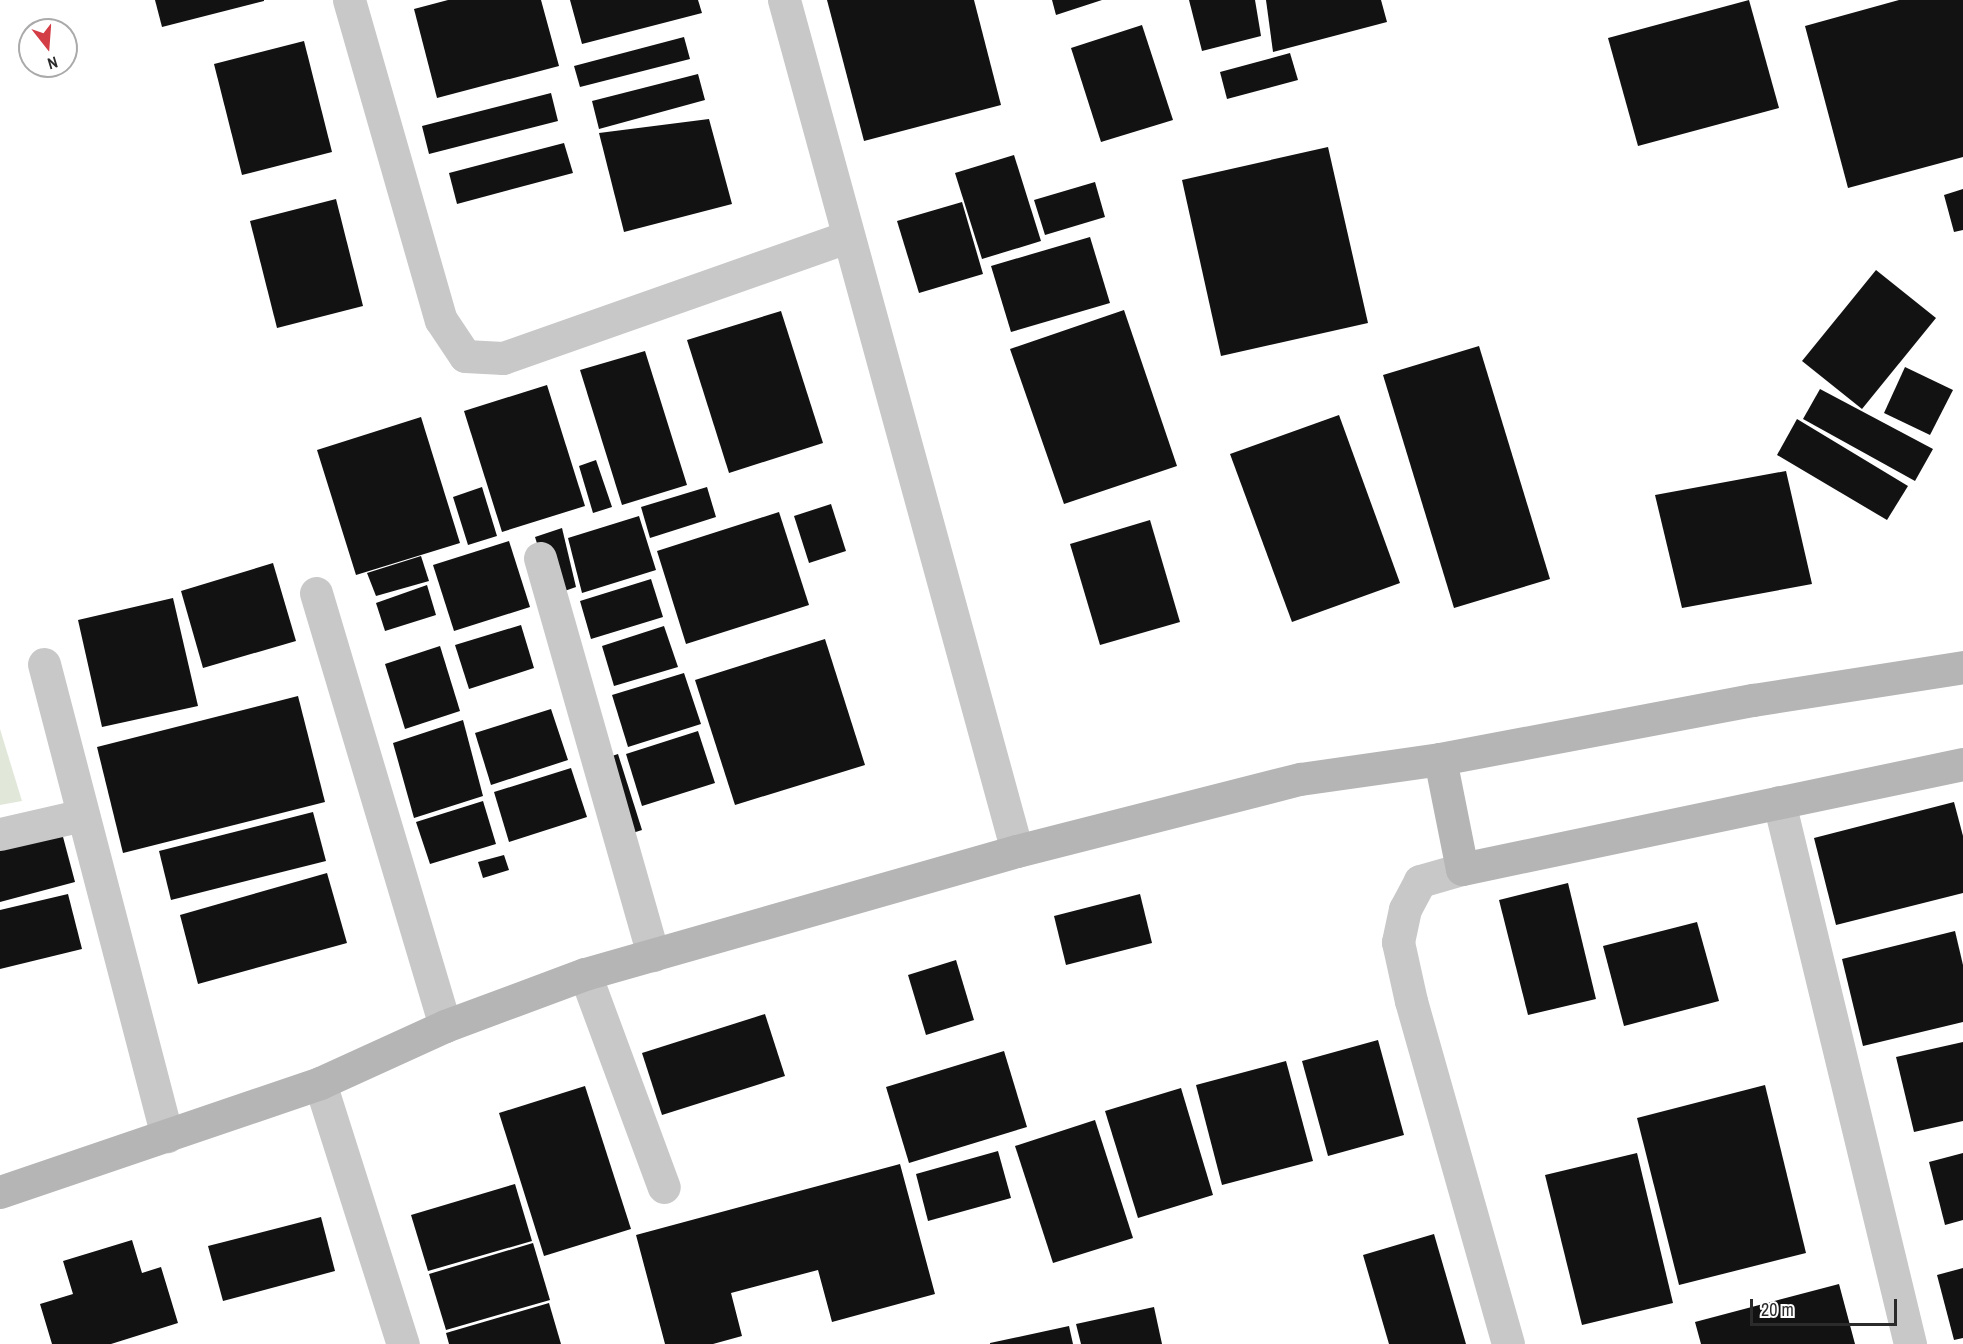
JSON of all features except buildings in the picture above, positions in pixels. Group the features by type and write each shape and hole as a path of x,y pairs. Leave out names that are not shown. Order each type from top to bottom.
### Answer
{"street":[{"path":"349,0 441,320 465,356 503,358 847,237"},
{"path":"784,0 1017,852"},
{"path":"540,558 653,955"},
{"path":"316,593 445,1026"},
{"path":"44,663 167,1136"},
{"path":"0,1192 320,1083 445,1026 585,974 1017,852 1300,779 1440,759 1753,700 1963,667"},
{"path":"1440,759 1462,869"},
{"path":"1508,1344 1411,1001 1398,942 1405,909 1420,881 1462,869 1963,764"},
{"path":"1779,802 1910,1344"},
{"path":"0,834 83,814"},
{"path":"585,974 664,1187"},
{"path":"320,1083 403,1344"}],"shaded area":[{"path":"0,729 22,801 0,805"}]}
